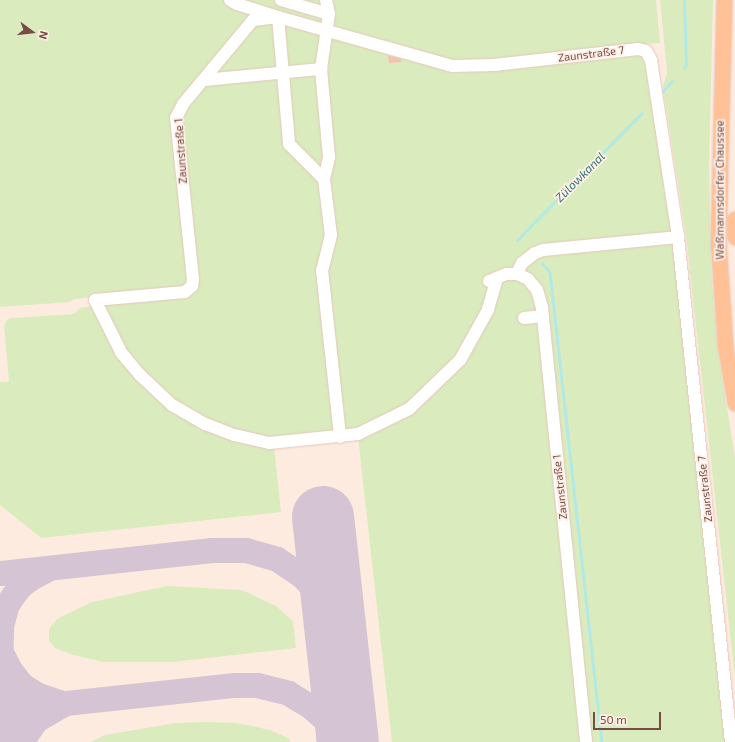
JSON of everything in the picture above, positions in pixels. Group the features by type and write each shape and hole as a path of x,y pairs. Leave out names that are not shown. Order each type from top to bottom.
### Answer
{"main road":[{"name":"Waßmannsdorfer Chaussee","path":"724,0 718,240 726,346 735,403"},
{"name":"Waßmannsdorfer Chaussee","path":"735,219 735,237"}],"lane":[{"path":"281,0 329,14"},
{"path":"326,0 329,14 325,30 321,69 329,157 324,179 331,235 322,270 340,437 358,434 409,409 460,360 488,310 492,280 506,274 517,274 522,263 535,253 543,250 678,237"},
{"path":"234,2 278,17 289,144 324,179"},
{"name":"Zaunstraße 1","path":"340,437 269,443 234,435 188,415 172,405 156,391 125,357 96,300 185,292 192,286 193,279 176,118 183,104 253,20 278,17 352,37"},
{"name":"Zaunstraße 7","path":"352,37 452,66 494,65 638,49 646,51 651,60 678,237 731,742"},
{"path":"204,80 321,69"},
{"name":"Zaunstraße 1","path":"517,274 528,279 537,290 543,316 586,742"},
{"path":"524,318 543,316"}],"green space":[{"path":"0,0 656,0 660,43 644,44 670,209 728,742 392,742 357,428 272,437 271,440 207,421 168,397 123,349 99,297 74,299 70,302 0,307"},
{"path":"660,0 713,0 709,168 711,268 717,347 735,457 735,678 686,235 663,87 667,72"},
{"path":"94,306 170,409 274,447 281,512 41,538 0,505 0,382 9,382 4,326 7,320 11,318 74,314 80,308"},
{"path":"167,586 242,590 276,606 293,621 296,648 173,662 103,662 73,655 55,648 49,641 49,629 57,619 92,602"},
{"path":"176,723 237,723 270,730 288,738 291,742 90,742 105,735"}],"building":[{"path":"388,56 401,59 401,62 389,63"}],"waterway":[{"name":"Zülowkanal","path":"684,0 686,65 684,68"},
{"name":"Zülowkanal","path":"662,92 672,81"},
{"name":"Zülowkanal","path":"517,240 642,113"},
{"path":"542,263 550,272 602,742"}],"taxiway":[{"path":"0,573 212,550 246,550 277,559 302,576 319,594 333,621 336,635"},
{"path":"0,661 1,625 7,604 19,587 29,579 46,570"},
{"path":"0,644 11,742"},
{"path":"4,658 10,670 22,685 38,695 59,702"},
{"path":"0,710 235,685 257,685 288,693 311,707 325,719 341,742"},
{"path":"21,742 36,720 60,706"}],"runway":[{"path":"323,517 348,742"}]}
